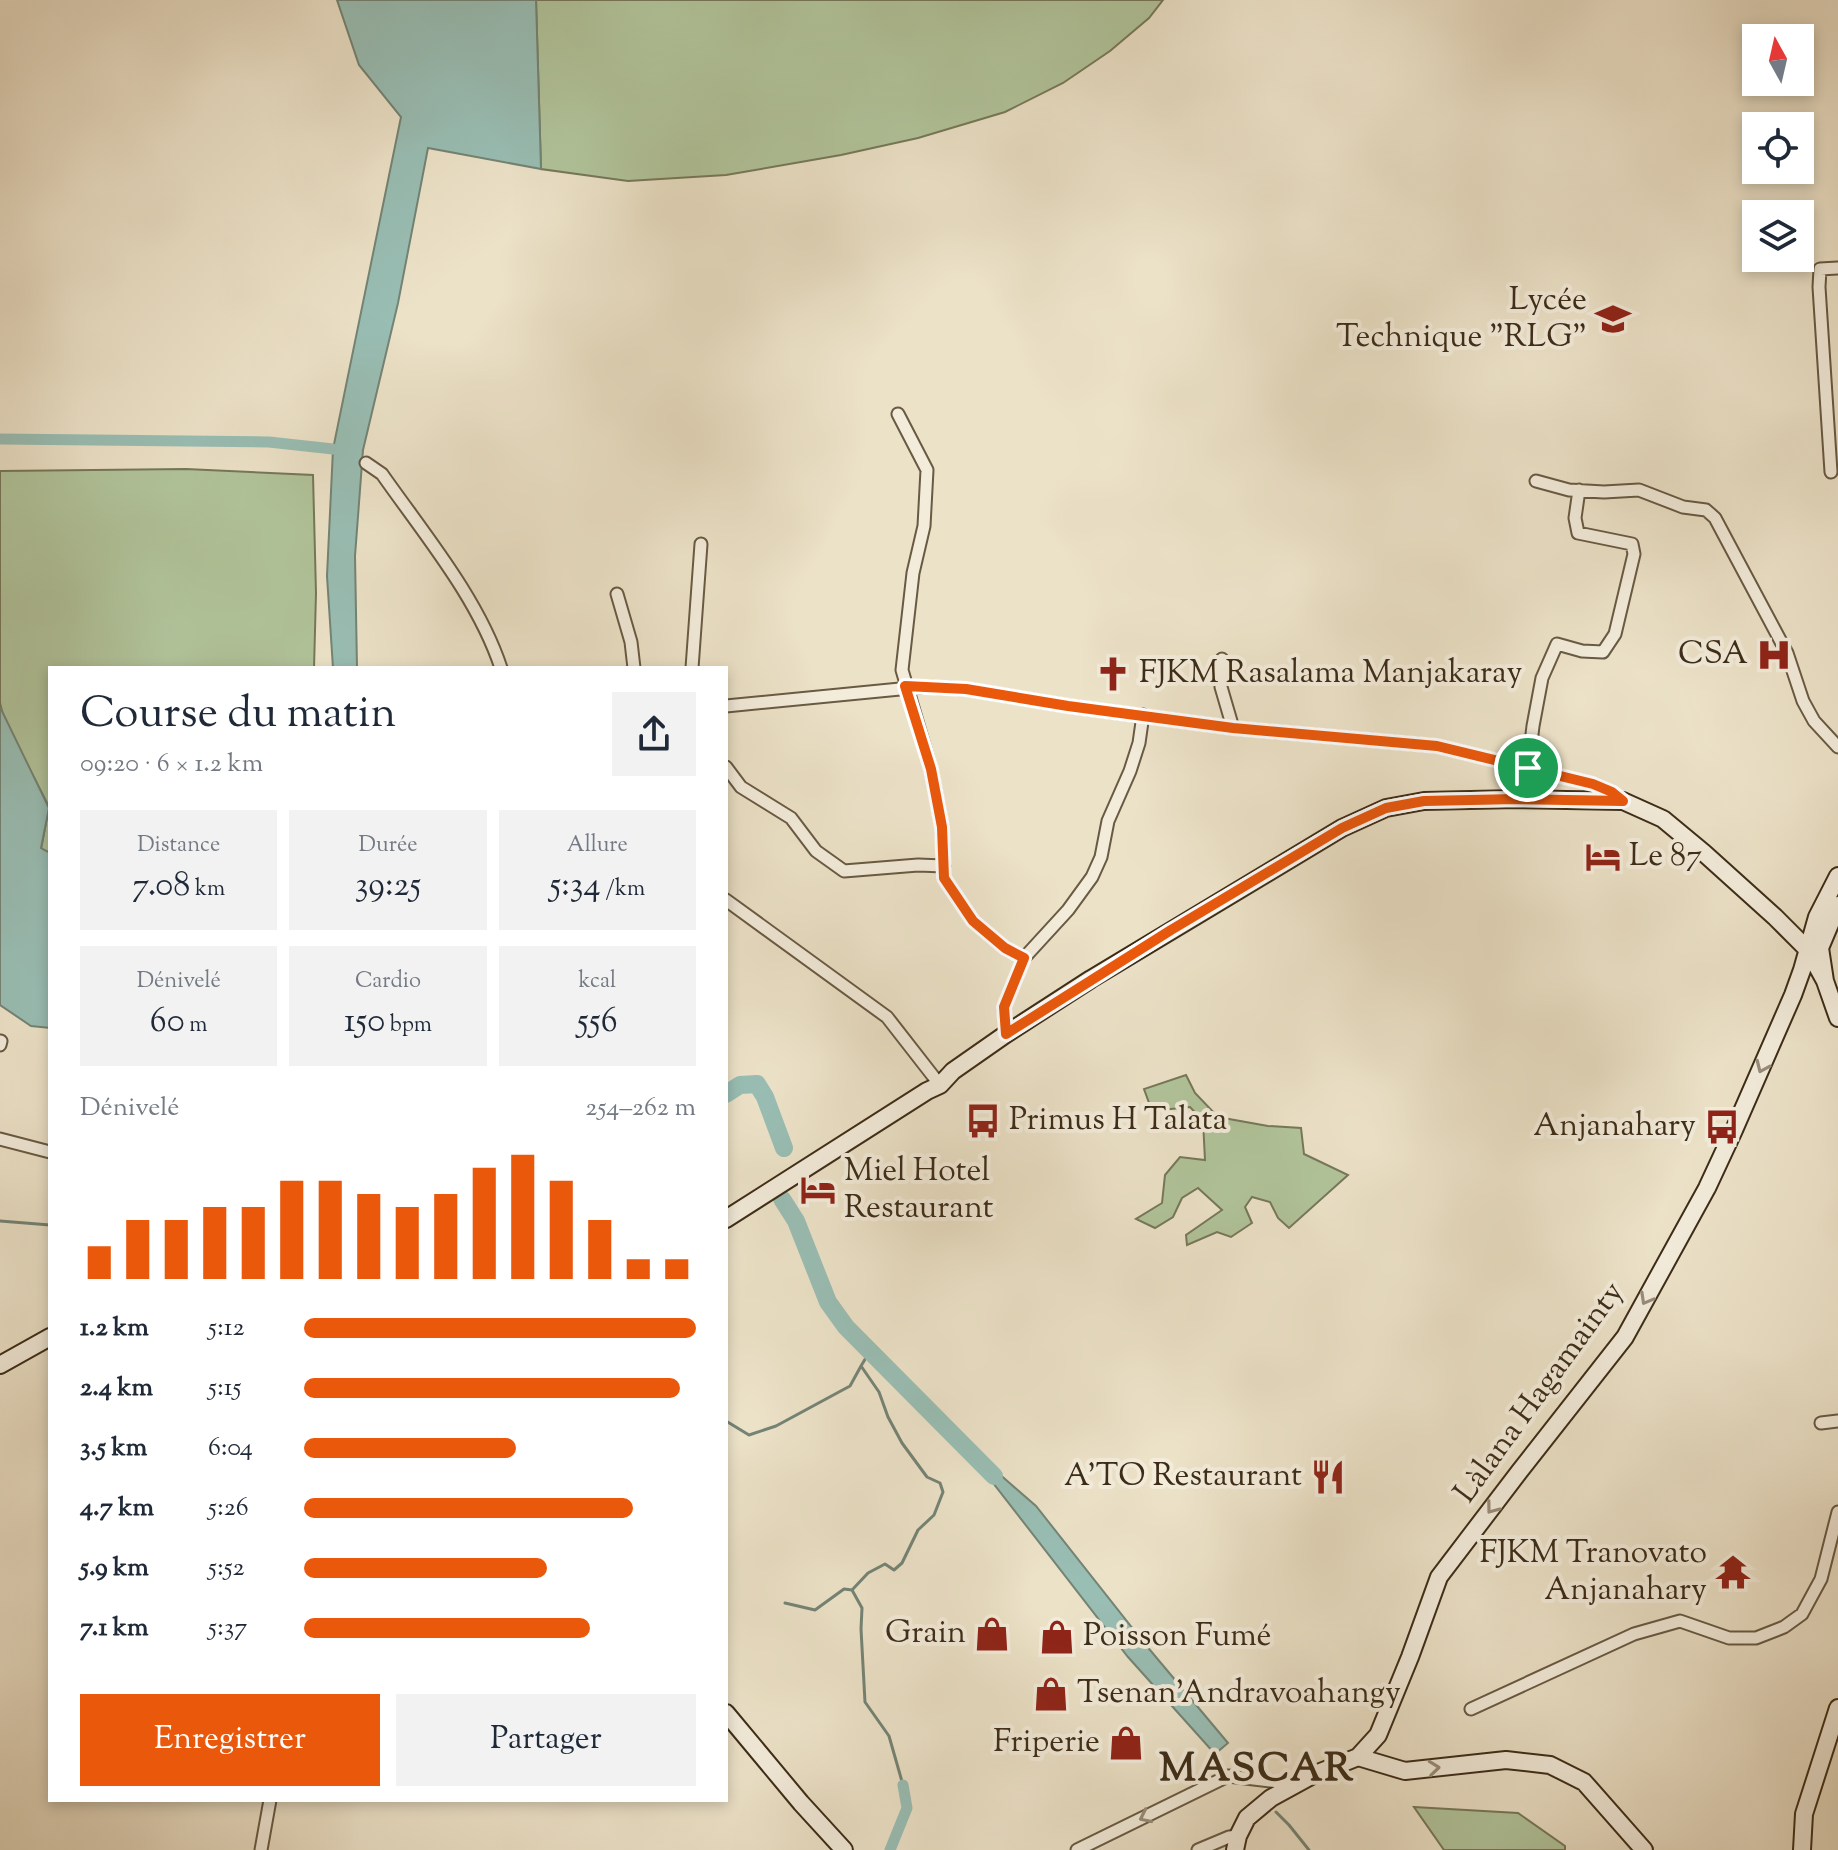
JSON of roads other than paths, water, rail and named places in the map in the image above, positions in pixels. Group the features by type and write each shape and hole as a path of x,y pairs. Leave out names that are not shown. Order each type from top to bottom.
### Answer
{"main road":[{"path":"728,1208 927,1091 1006,1034 1144,946 1329,836 1386,808 1424,801 1623,801 1663,819 1775,917 1802,946 1802,970"},
{"path":"1810,945 1816,939 1838,876"},
{"path":"1775,917 1800,931 1806,930 1822,924 1838,905"},
{"path":"1775,917 1810,945 1838,1018"},
{"path":"1822,924 1820,948 1828,990"},
{"name":"Làlana Hagamainty","path":"1358,1757 1378,1735 1439,1577 1625,1337 1707,1188 1793,995 1810,945"},
{"path":"1793,995 1803,983 1809,981 1828,990"},
{"path":"728,1218 807,1163"},
{"path":"0,1365 48,1338"},
{"path":"1802,1850 1804,1814 1838,1708"},
{"path":"728,1715 844,1850"},
{"path":"1236,1843 1247,1818 1271,1798 1313,1775 1358,1757 1405,1771 1506,1760 1550,1765 1584,1782 1644,1850"}],"street":[{"path":"1831,472 1819,287 1820,269 1838,268"},
{"path":"898,414 927,470 924,526 913,573 902,670 931,769 942,827 944,878 973,921 1005,948 1024,958"},
{"path":"366,463 382,474 459,583 494,646 500,666"},
{"path":"1536,481 1569,490 1639,490 1683,507 1706,510 1715,518 1787,653 1803,701 1814,721 1838,747"},
{"path":"1528,768 1542,678 1557,644 1582,651 1603,652 1615,634 1634,554 1632,544 1578,533 1575,518 1579,490"},
{"path":"692,666 701,544"},
{"path":"617,594 631,642 634,666"},
{"path":"1222,659 1221,687 1233,728"},
{"path":"728,706 900,689 905,686 966,689 1233,728 1437,746 1593,784 1612,792 1623,801"},
{"path":"1006,1034 1004,1007 1024,958 1068,910 1092,877 1101,857 1108,821 1139,743 1143,715"},
{"path":"728,770 741,787 791,818 816,851 844,871 944,866"},
{"path":"728,901 887,1017 938,1082"},
{"path":"0,1139 48,1151"},
{"path":"1821,1423 1838,1421"},
{"path":"1471,1709 1634,1634 1680,1621 1729,1638 1756,1638 1784,1627 1802,1614 1821,1579 1838,1512"},
{"path":"1077,1850 1228,1776 1297,1784"},
{"path":"261,1850 270,1802"},
{"path":"1198,1850 1219,1840 1236,1843"}],"water":[{"path":"337,0 536,0 541,169 428,148 398,303 363,450 355,556 357,666 333,666 327,576 333,449 401,117 359,65"},
{"path":"0,707 48,806 41,848 48,852 48,1028 31,1026 0,1005"},
{"path":"997,1472 1036,1506 1228,1743 1215,1754 1128,1657 990,1479"}],"waterway":[{"path":"0,439 269,442 333,449"},
{"path":"728,1093 740,1085 757,1084 784,1148"},
{"path":"782,1199 796,1221 828,1302 846,1327 994,1476"},
{"path":"0,1221 48,1225"},
{"path":"785,1603 815,1610 844,1589 852,1590 868,1573 885,1564 894,1570 902,1563 918,1530 934,1515 943,1492 940,1483 927,1477 902,1443 879,1392 861,1366 870,1351"},
{"path":"728,1422 749,1435 776,1426 850,1386 861,1366"},
{"path":"852,1590 862,1608 865,1702 889,1736 903,1785"},
{"path":"890,1850 907,1808 903,1785"},
{"path":"1276,1812 1309,1850"}],"place":[{"name":"Lycée Technique \"RLG\"","path":"1613,319"},
{"name":"CSA","path":"1774,655"},
{"name":"FJKM Rasalama Manjakaray","path":"1113,674"},
{"name":"Le 87","path":"1603,857"},
{"name":"Primus H Talata","path":"983,1121"},
{"name":"Anjanahary","path":"1722,1127"},
{"name":"Miel Hotel Restaurant","path":"818,1190"},
{"name":"A'TO Restaurant","path":"1328,1477"},
{"name":"FJKM Tranovato Anjanahary","path":"1733,1572"},
{"name":"Grain","path":"992,1634"},
{"name":"Poisson Fumé","path":"1057,1637"},
{"name":"Tsenan'Andravoahangy","path":"1051,1694"},
{"name":"Friperie","path":"1126,1743"}],"district":[{"name":"MASCAR","path":"1257,1770"}]}
